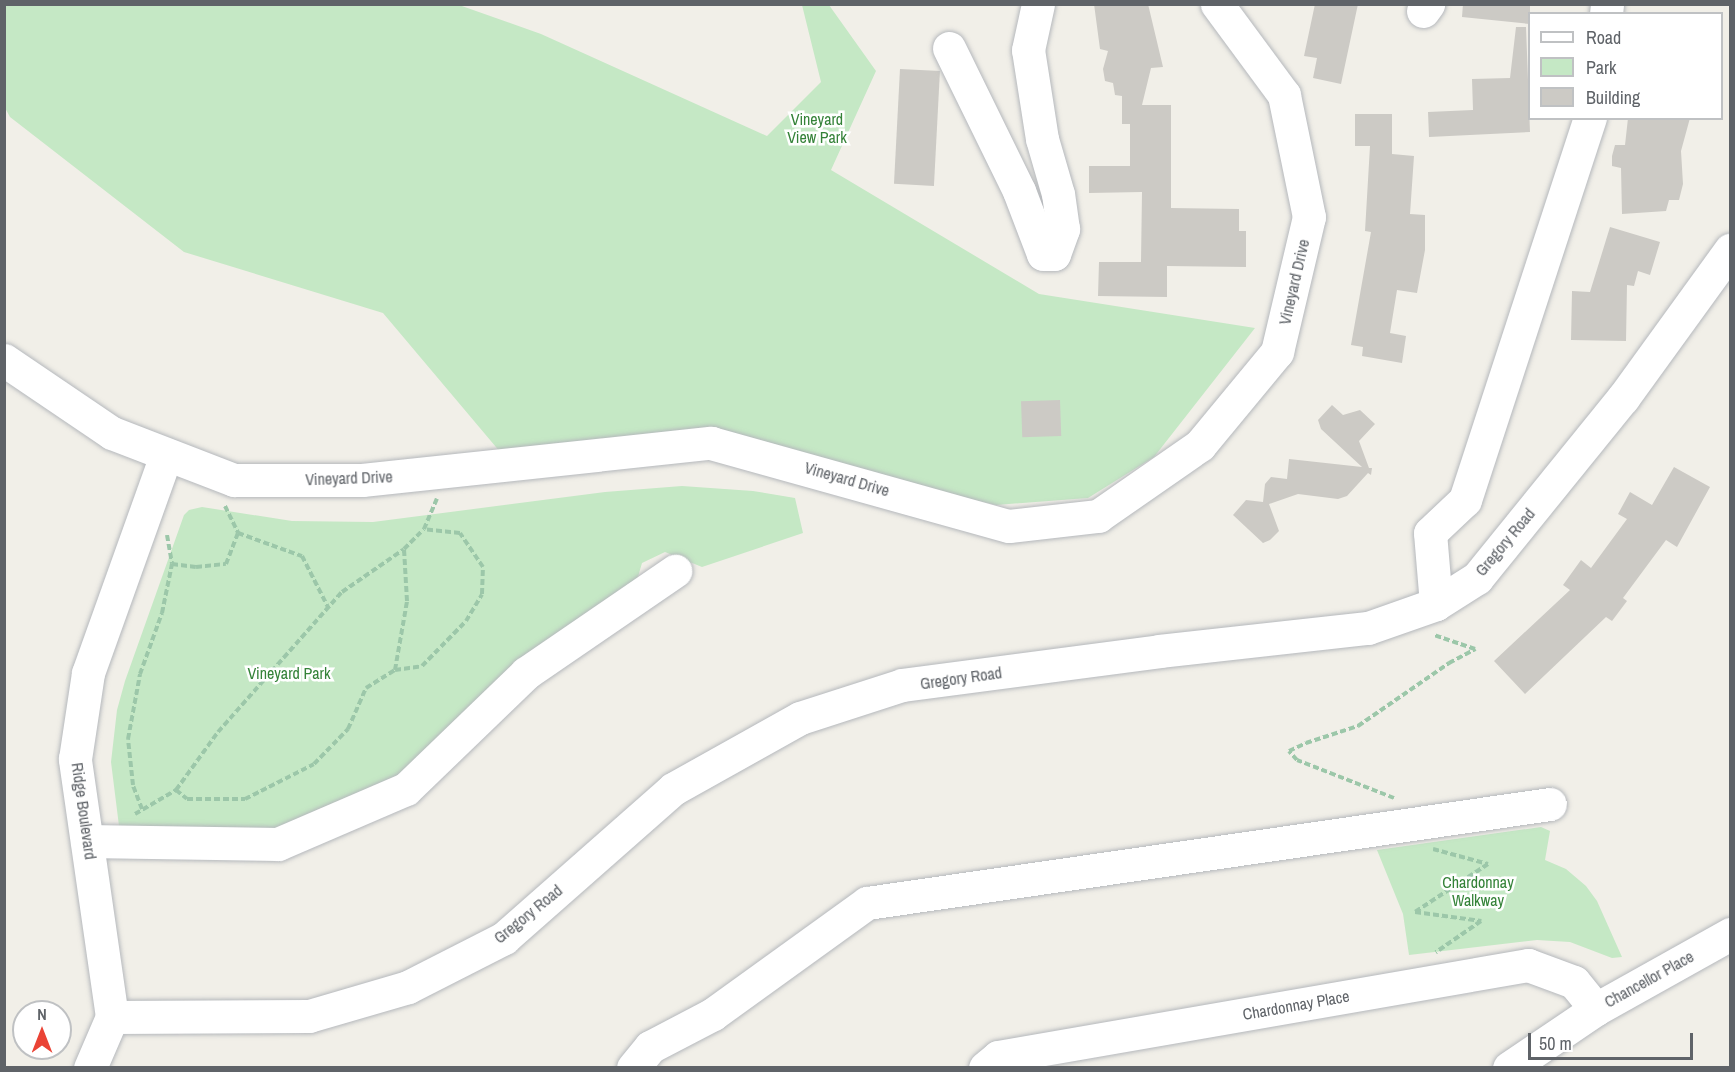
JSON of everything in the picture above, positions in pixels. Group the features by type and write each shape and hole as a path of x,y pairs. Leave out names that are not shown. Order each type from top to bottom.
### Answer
{"street":[{"path":"949,48 1019,191 1043,254 1054,254 1063,229 1062,217 1058,194 1042,139 1028,50 1038,4"},
{"name":"Vineyard Drive","path":"4,360 112,433 234,480 362,480 711,443 1009,526 1098,516 1200,445 1277,352 1309,217 1284,94 1217,4"},
{"path":"1423,609 1430,533 1465,500 1589,120"},
{"name":"Gregory Road","path":"112,1017 309,1016 408,987 504,938 673,789 800,717 902,686 1158,651 1368,628 1423,609 1477,578 1623,399 1731,250"},
{"name":"Ridge Boulevard","path":"112,1017 75,759 88,673 166,455"},
{"path":"87,841 278,843 406,789 526,673 675,571"},
{"path":"633,1068 650,1047 713,1014 867,903 1550,804"},
{"name":"Chancellor Place","path":"1509,1068 1596,1009 1731,934"},
{"name":"Chardonnay Place","path":"985,1068 998,1057 1528,965 1574,982 1596,1009"},
{"path":"90,1068 112,1017"}],"path":[{"path":"133,815 176,790 218,732 342,592 404,549 423,529 450,470"},
{"path":"216,473 223,502 238,533 302,556 328,607"},
{"path":"176,790 187,799 245,799 314,764 348,729 366,688 395,670 422,666 466,621 482,594 483,567 460,533 423,529"},
{"path":"142,810 133,785 128,739 140,674 162,613 172,564 196,567 226,564 238,533"},
{"path":"395,670 407,601 404,549"},
{"path":"1414,985 1412,969 1481,921 1415,912 1488,864 1406,842 1394,799 1375,789 1331,775 1297,760 1289,751 1306,742 1358,726 1449,663 1475,649 1422,630 1423,609"}],"green space":[{"name":"Vineyard View Park","path":"4,5 459,5 541,34 767,136 821,82 802,5 829,5 876,71 831,170 1039,294 1255,328 1154,457 1088,498 996,505 685,434 501,453 383,313 184,252 10,117 4,106"},
{"name":"Vineyard Park","path":"682,486 753,491 795,498 803,533 702,567 665,552 642,563 631,601 418,769 300,830 121,842 111,762 117,710 125,681 184,515 189,510 202,507 292,521 373,522 605,492"},
{"name":"Chardonnay Walkway","path":"1541,827 1550,831 1545,860 1566,869 1586,886 1597,901 1622,957 1612,958 1570,942 1537,940 1409,955 1403,914 1377,850"}],"building":[{"path":"1094,4 1148,4 1163,67 1151,68 1142,105 1171,105 1171,208 1239,209 1239,231 1246,231 1246,267 1167,266 1167,297 1098,296 1099,262 1141,262 1142,192 1089,193 1089,166 1130,166 1130,124 1122,124 1122,96 1115,95 1113,83 1105,81 1103,69 1108,51 1100,49"},
{"path":"1315,4 1358,4 1341,84 1313,78 1317,58 1304,56"},
{"path":"1463,4 1530,4 1528,24 1462,17"},
{"path":"1516,27 1526,27 1530,132 1429,137 1428,112 1473,110 1472,79 1510,78"},
{"path":"900,69 940,71 934,186 894,184"},
{"path":"1355,114 1392,114 1392,154 1414,156 1410,214 1425,215 1425,250 1417,293 1397,290 1390,333 1406,336 1402,363 1362,356 1363,347 1351,345 1371,232 1365,231 1370,146 1355,146"},
{"path":"1628,120 1689,120 1681,151 1683,184 1679,200 1669,200 1666,211 1622,214 1621,168 1612,166 1612,156 1615,145 1625,145"},
{"path":"1610,227 1660,242 1650,275 1638,271 1634,286 1627,285 1626,341 1571,340 1572,291 1590,292"},
{"path":"1060,400 1061,436 1022,437 1021,401"},
{"path":"1332,405 1343,415 1360,410 1375,424 1359,441 1369,468 1372,468 1371,475 1368,473 1347,496 1338,499 1298,494 1269,504 1279,531 1263,543 1233,515 1246,500 1263,502 1265,484 1271,477 1287,479 1289,459 1362,467 1321,429 1318,420"},
{"path":"1674,467 1710,487 1677,547 1666,540 1623,598 1627,601 1612,621 1606,617 1525,694 1494,661 1570,590 1563,585 1581,560 1591,568 1627,519 1618,514 1630,492 1652,505"}]}
